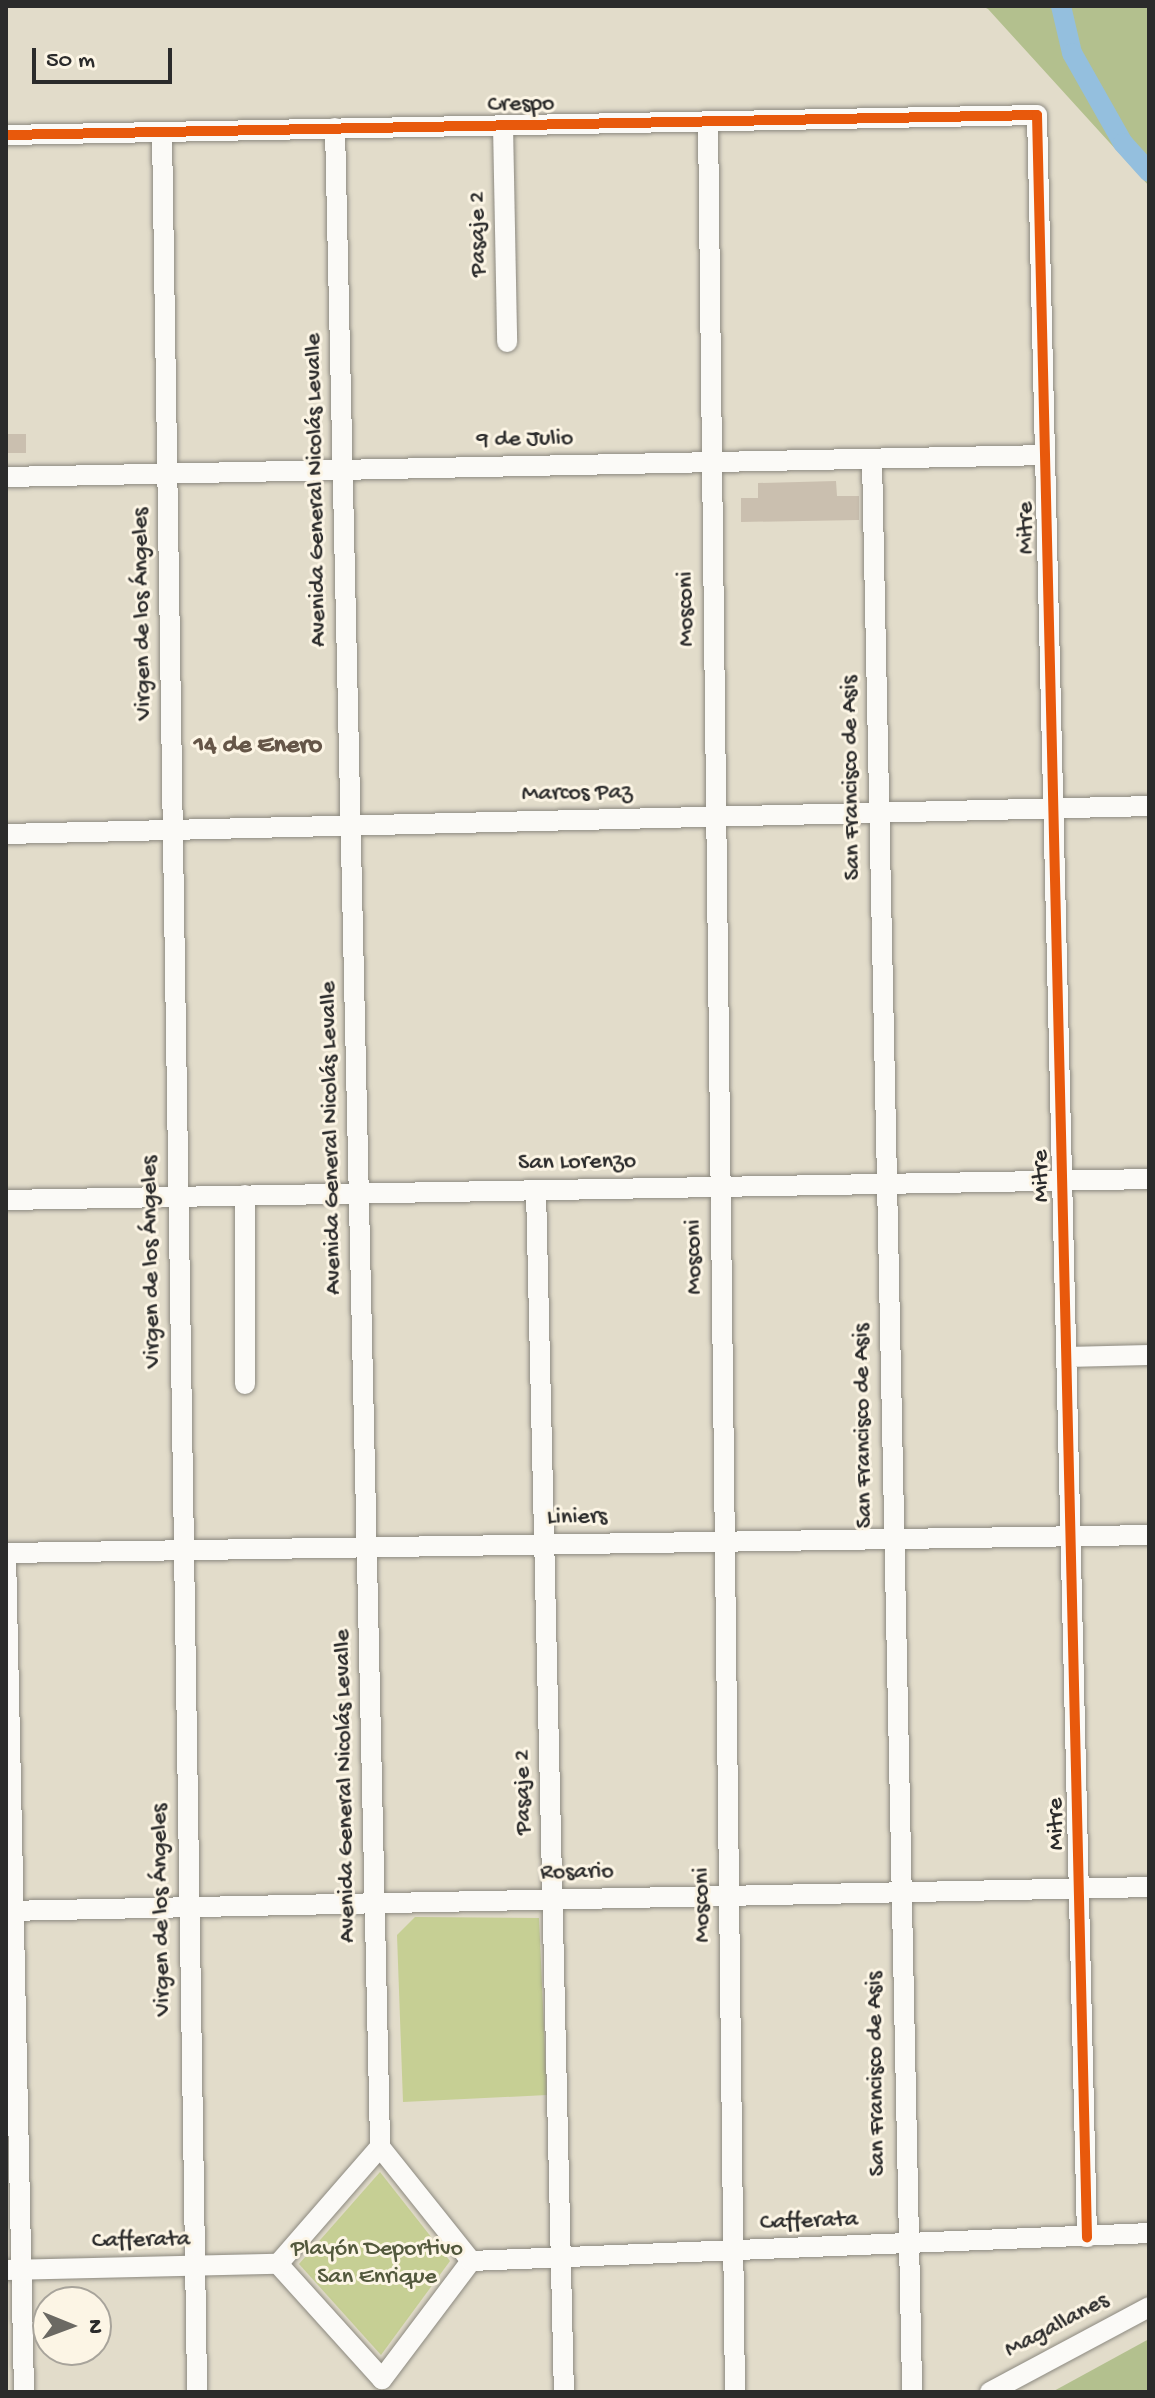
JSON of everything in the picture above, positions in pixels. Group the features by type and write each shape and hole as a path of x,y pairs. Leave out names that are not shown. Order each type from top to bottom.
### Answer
{"street":[{"name":"Crespo","path":"6,135 1037,115"},
{"name":"Mitre","path":"1037,115 1087,2237"},
{"name":"Mosconi","path":"708,121 735,2392"},
{"name":"Pasaje 2","path":"503,125 507,342"},
{"name":"Avenida General Nicolás Levalle","path":"335,128 380,2147"},
{"name":"Virgen de los Ángeles","path":"162,132 197,2392"},
{"name":"9 de Julio","path":"6,477 1045,455"},
{"name":"San Francisco de Asis","path":"872,459 906,2244 912,2392"},
{"name":"Marcos Paz","path":"6,834 1149,806"},
{"name":"San Lorenzo","path":"6,1200 1149,1179"},
{"name":"Pasaje 2","path":"536,1190 564,2392"},
{"path":"245,1195 245,1384"},
{"path":"1066,1357 1149,1355"},
{"name":"Liniers","path":"6,1553 1149,1535"},
{"path":"6,1553 14,2270 24,2392"},
{"name":"Rosario","path":"10,1911 1149,1887"},
{"path":"380,2147 471,2261 382,2386 278,2264 380,2147"},
{"name":"Cafferata","path":"471,2261 1149,2233"},
{"name":"Cafferata","path":"14,2270 278,2264"},
{"name":"Magallanes","path":"990,2392 1149,2307"}],"green space":[{"path":"982,6 1149,6 1149,186 988,9"},
{"path":"415,1917 539,1918 547,2095 403,2102 397,1935"},
{"name":"Playón Deportivo San Enrique","path":"380,2172 450,2261 381,2355 299,2264"},
{"path":"1149,2339 1149,2392 1052,2392"}],"building":[{"path":"6,434 26,434 26,453 6,453"},
{"path":"836,481 837,496 859,496 859,520 741,522 741,498 758,498 758,483"}],"waterway":[{"path":"1061,6 1072,53 1123,143 1149,172"}],"cycle path":[{"path":"6,135 1037,115 1087,2237"}],"district":[{"name":"14 de Enero","path":"258,747"}]}
